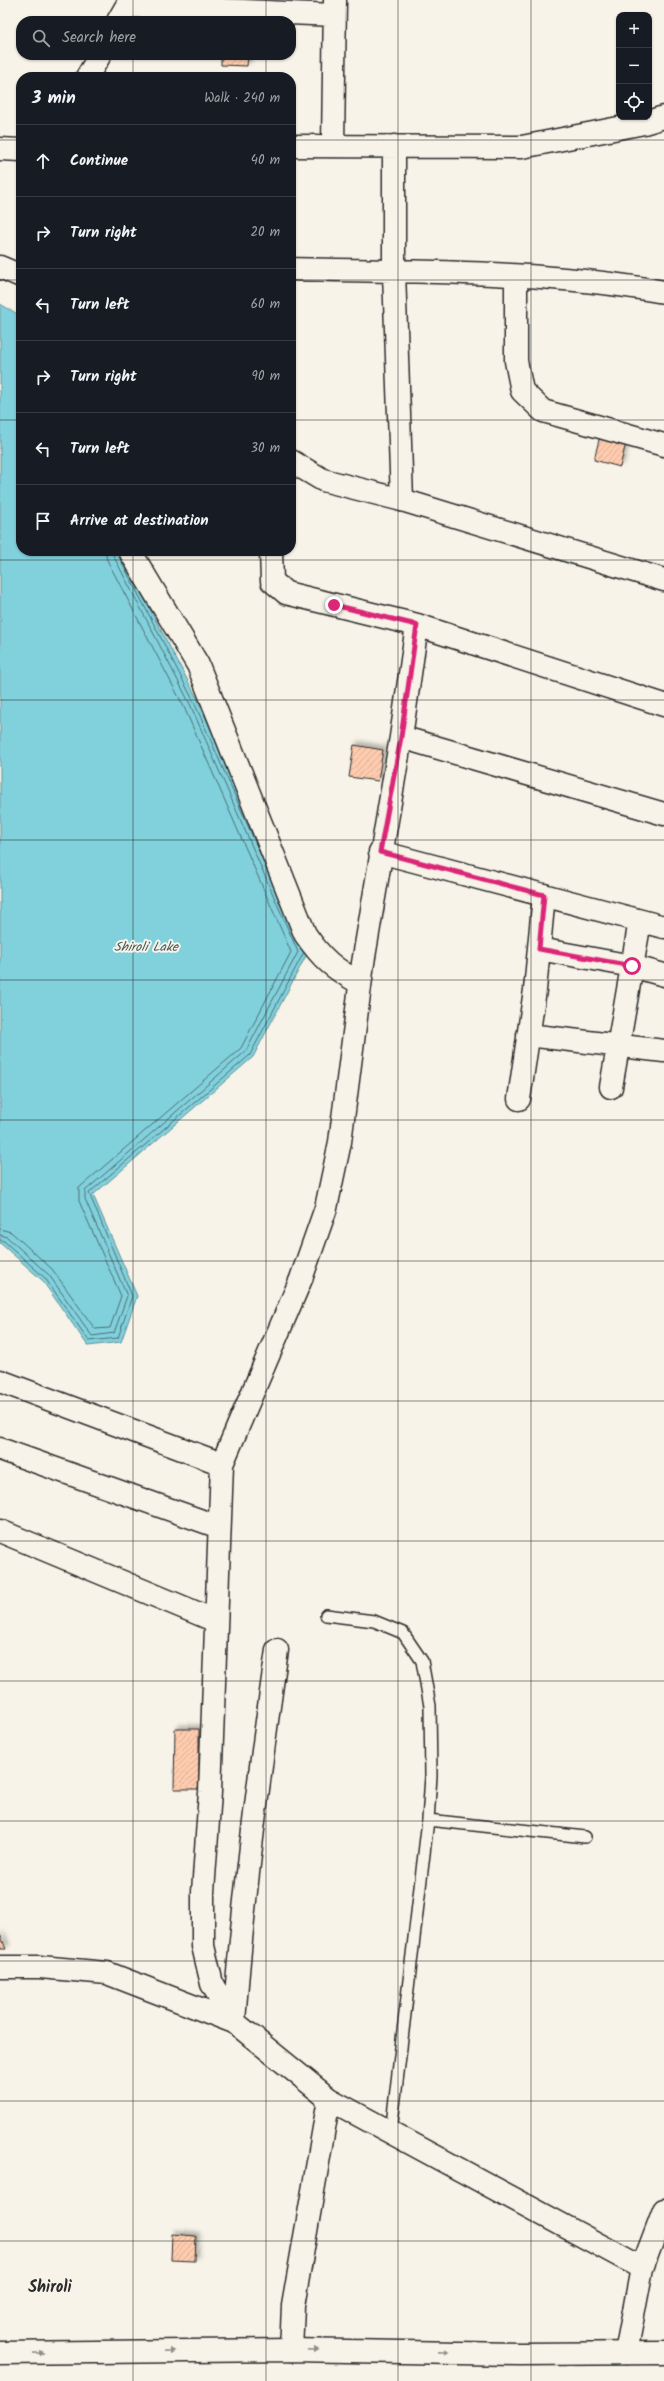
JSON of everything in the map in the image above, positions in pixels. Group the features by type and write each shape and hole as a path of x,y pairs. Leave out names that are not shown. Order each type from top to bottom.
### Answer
{"main road":[{"path":"125,9 335,7 333,145"},
{"path":"90,72 97,60"},
{"path":"296,146 333,145 448,148 522,147 644,123 664,117"},
{"path":"394,146 394,272 402,500"},
{"path":"0,149 16,150"},
{"path":"0,267 16,274"},
{"path":"296,269 516,276 610,283 664,292"},
{"path":"516,276 516,361 522,391 543,410 664,445"},
{"path":"296,464 323,480 402,500 664,580"},
{"path":"133,556 198,665 305,934 319,955 337,970 360,982"},
{"path":"271,556 272,581 286,593 417,625 664,705"},
{"path":"234,2022 212,1984 203,1946 203,1892 210,1792 222,1464 301,1279 326,1208 340,1142 360,982 380,852 401,737 417,625"},
{"path":"401,737 664,814"},
{"path":"380,852 664,927"},
{"path":"520,1099 539,949 544,895"},
{"path":"611,1087 640,921"},
{"path":"539,949 632,966 664,975"},
{"path":"528,1035 664,1051"},
{"path":"0,1381 222,1464"},
{"path":"0,1449 219,1527"},
{"path":"0,1531 216,1621"},
{"path":"234,2022 240,1932 252,1825 277,1650"},
{"path":"0,1967 40,1967 107,1973 234,2022 329,2099 642,2268"},
{"path":"291,2350 293,2306 329,2099"},
{"path":"626,2353 642,2268 664,2210"},
{"path":"0,2353 291,2350 520,2354 664,2353"}],"lane":[{"path":"326,1615 374,1621 403,1633 422,1661 430,1706 431,1776 428,1820 391,2132"},
{"path":"428,1820 585,1837"}],"water":[{"name":"Shiroli Lake","path":"0,304 16,313 16,556 122,556 198,700 308,952 253,1057 93,1195 137,1296 121,1342 88,1346 42,1280 0,1243"}],"building":[{"path":"221,60 248,60 247,66 221,65"},
{"path":"600,436 626,443 620,467 594,460"},
{"path":"354,745 383,750 378,781 349,777"},
{"path":"175,1729 199,1729 199,1789 174,1789"},
{"path":"0,1934 6,1949 0,1949"},
{"path":"172,2234 196,2236 195,2261 171,2260"}],"district":[{"name":"Shiroli","path":"50,2287"}],"route":[{"path":"334,605 417,625 401,737 380,852 544,895 539,949 632,966"}]}
